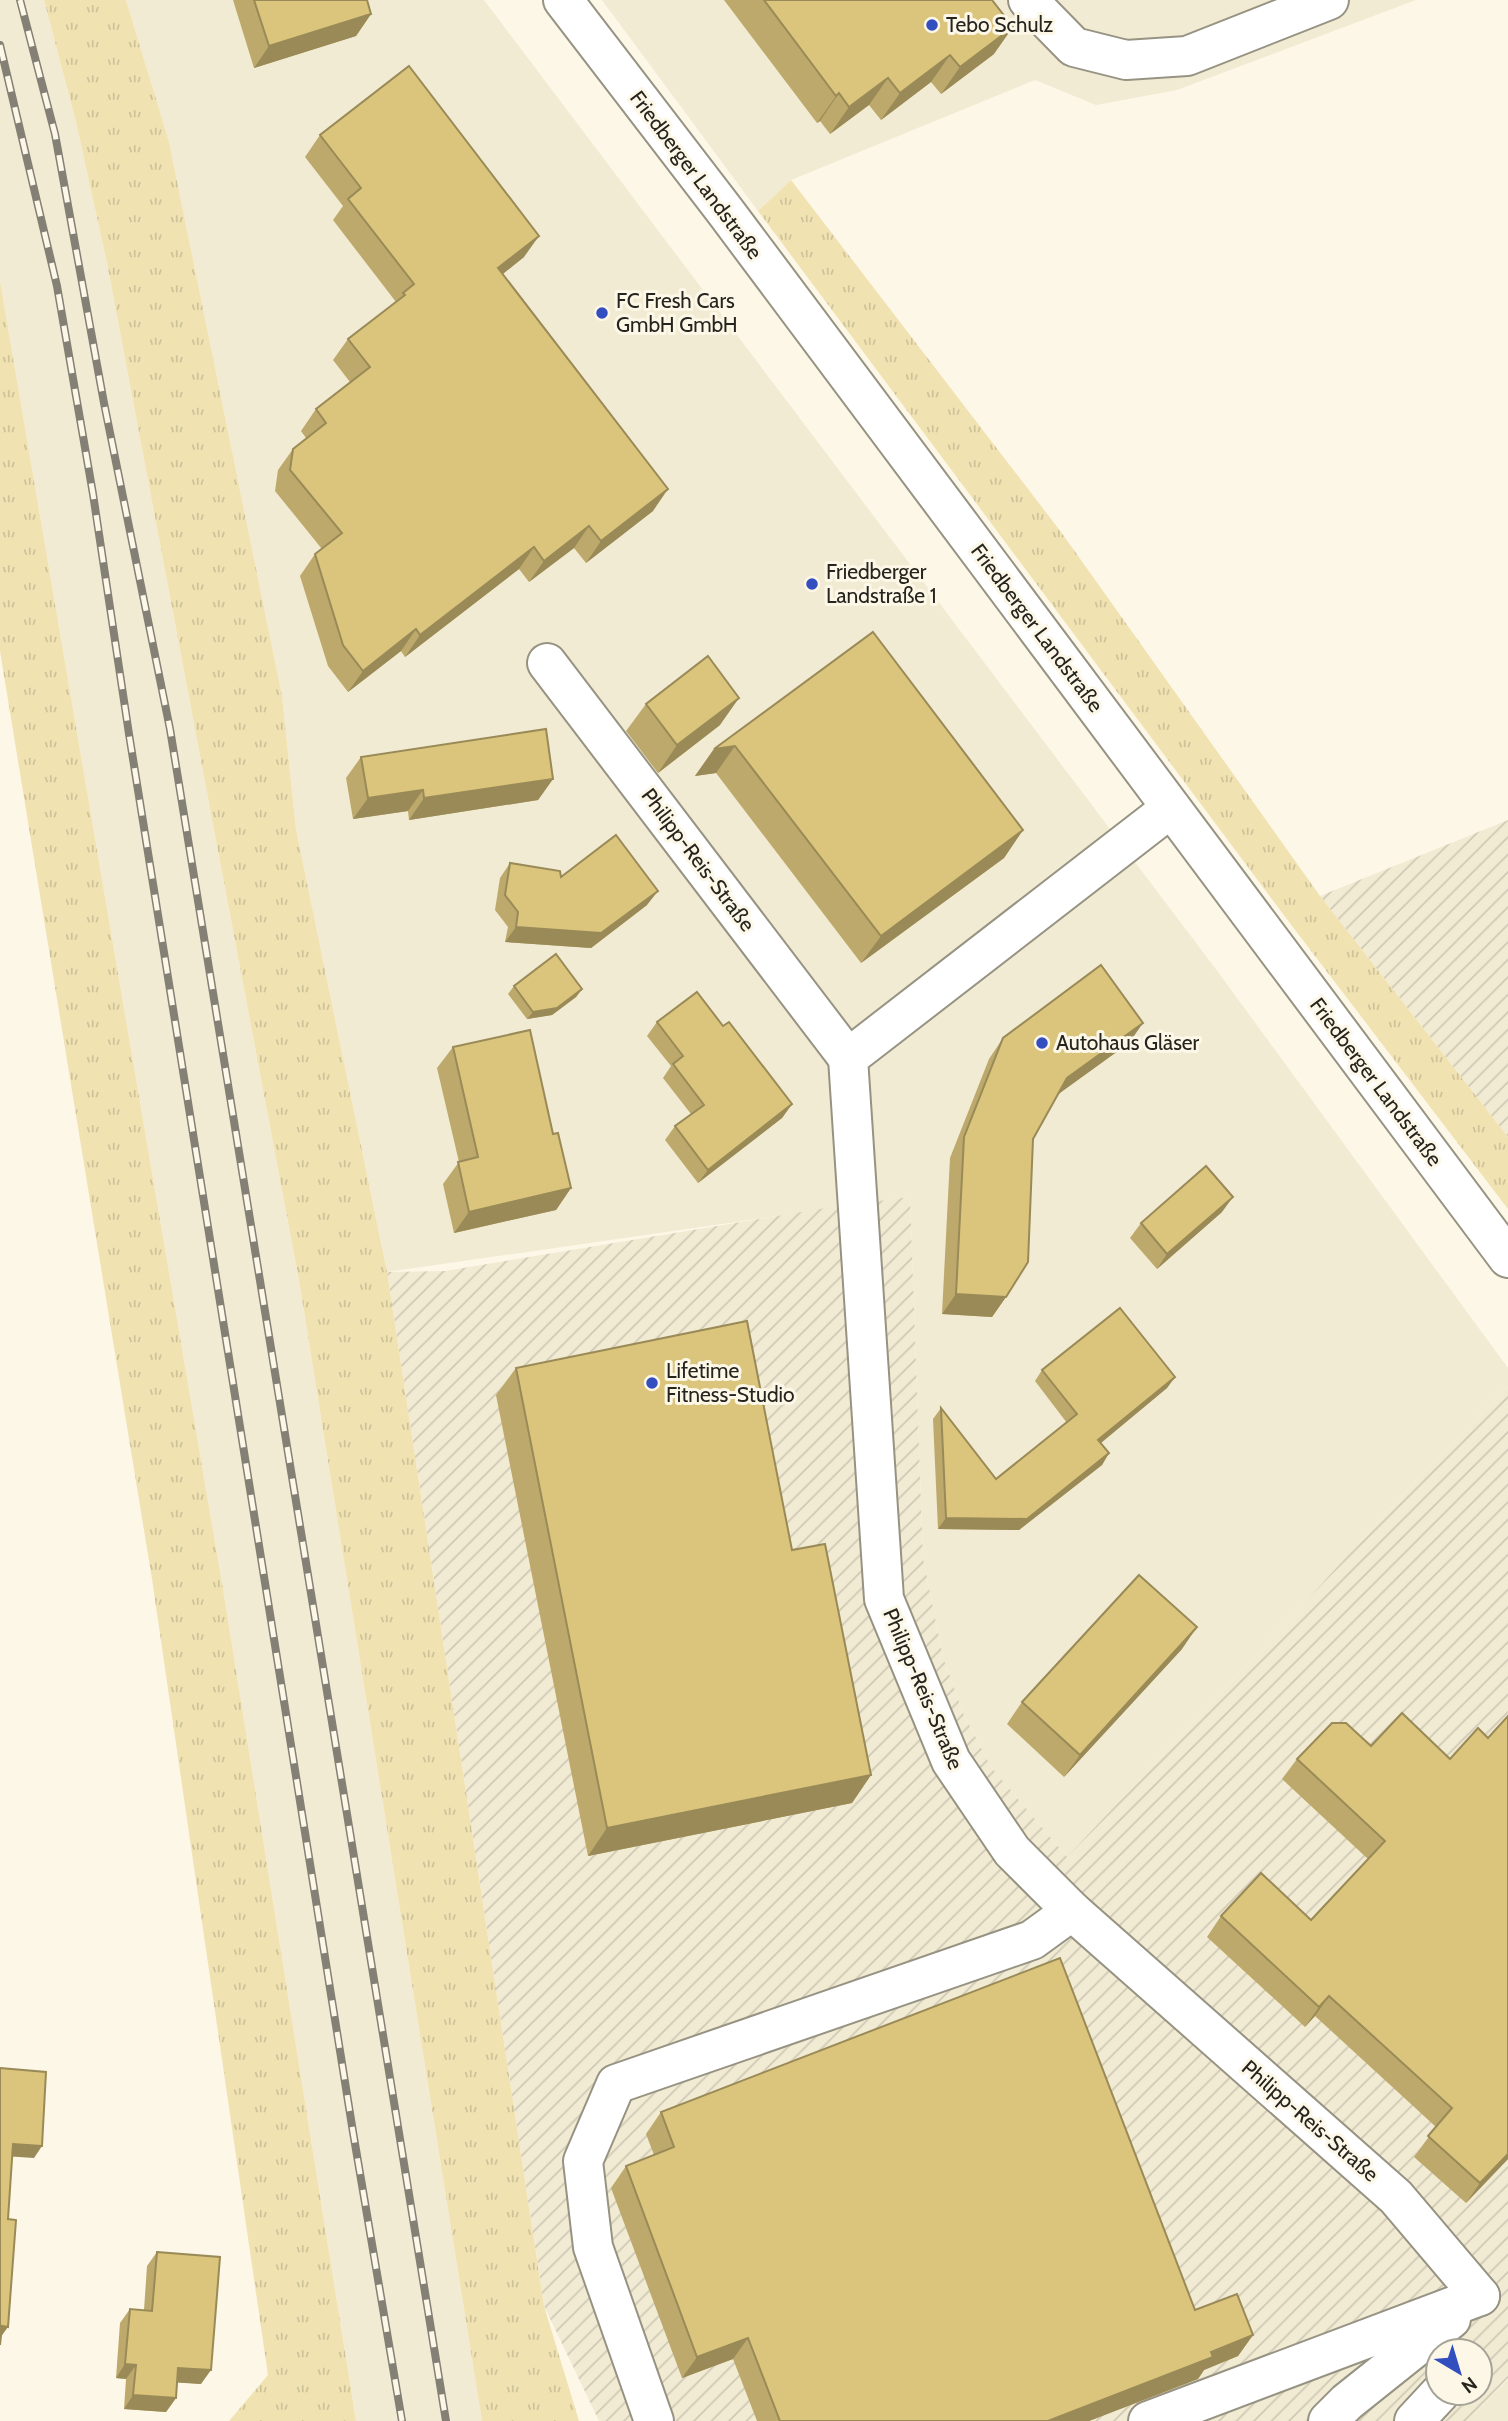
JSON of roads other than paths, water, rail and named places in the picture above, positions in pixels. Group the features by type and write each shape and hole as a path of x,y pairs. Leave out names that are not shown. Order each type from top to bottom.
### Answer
{"street":[{"name":"Friedberger Landstraße","path":"563,0 725,211 1508,1258"},
{"path":"1028,0 1074,47 1126,60 1187,56 1329,0"},
{"name":"Philipp-Reis-Straße","path":"547,663 848,1058 884,1599 950,1761 1012,1851 1072,1910 1396,2197 1480,2296"},
{"path":"848,1058 1171,808"},
{"path":"654,2421 593,2247 583,2161 616,2084 1032,1940 1072,1910"},
{"path":"1464,2337 1480,2296"},
{"path":"1148,2421 1480,2296"},
{"path":"1328,2421 1347,2402 1480,2296"},
{"path":"1414,2421 1427,2407"}],"railway":[{"path":"20,0 55,134 104,403 170,729 446,2421"},
{"path":"0,45 57,286 93,494 353,2132 402,2421"}],"place":[{"name":"Tebo Schulz","path":"932,25"},
{"name":"FC Fresh Cars GmbH GmbH","path":"602,313"},
{"name":"Friedberger Landstraße 1","path":"812,584"},
{"name":"Autohaus Gläser","path":"1042,1043"},
{"name":"Lifetime Fitness-Studio","path":"652,1383"}]}
